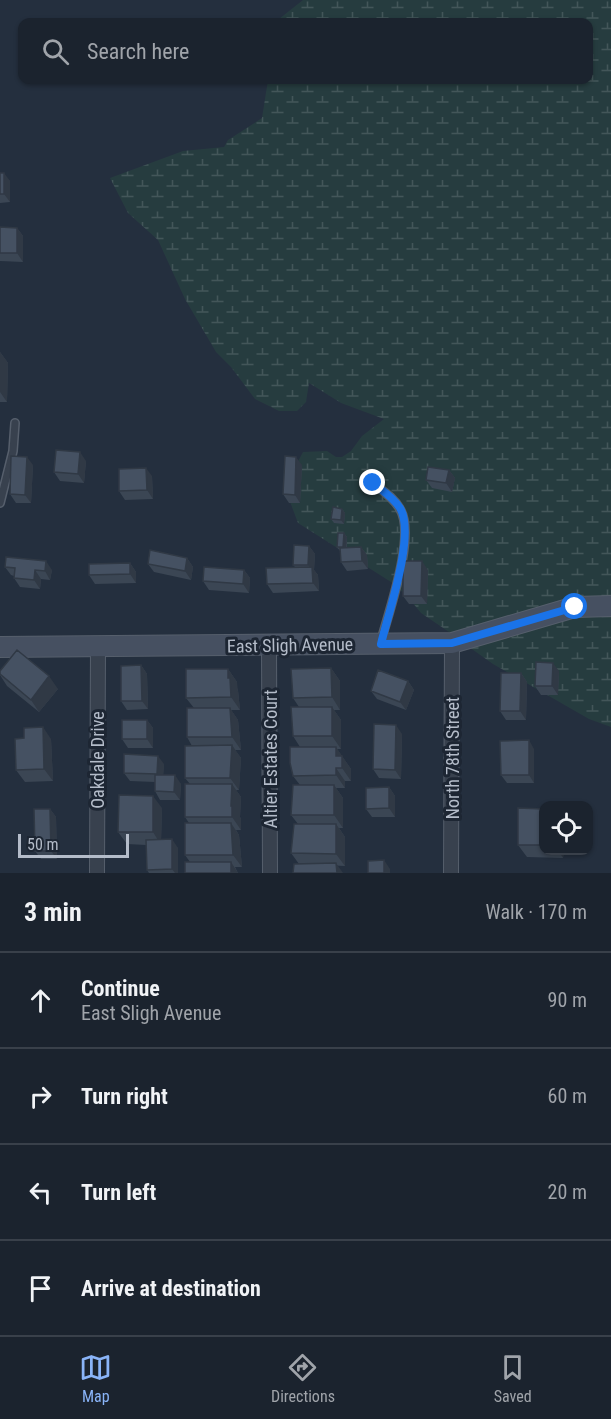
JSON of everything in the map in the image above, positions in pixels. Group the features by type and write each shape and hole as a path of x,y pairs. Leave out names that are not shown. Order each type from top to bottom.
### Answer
{"street":[{"name":"East Sligh Avenue","path":"0,646 452,643 575,607 611,606"},
{"name":"North 78th Street","path":"451,873 452,643"},
{"name":"Altier Estates Court","path":"269,645 270,873"},
{"name":"Oakdale Drive","path":"97,873 98,646"}],"lane":[{"path":"0,503 13,451 15,423"},
{"path":"373,483 393,498 402,510 405,524 404,553 381,644"}],"green space":[{"path":"303,0 611,0 611,597 452,634 421,613 391,582 298,523 289,499 292,473 303,452 327,451 336,457 342,457 351,451 362,436 384,419 341,403 309,383 306,402 297,411 279,411 255,399 231,367 216,352 185,299 158,240 128,213 110,178 183,151 224,147 228,140 262,118 267,84 593,84 593,18 280,18"},
{"path":"611,614 611,727 589,719 493,664 469,647 576,615"}],"building":[{"path":"0,173 4,173 4,194 0,194"},
{"path":"0,227 17,228 17,253 0,253"},
{"path":"56,450 80,452 78,474 54,472"},
{"path":"11,456 27,457 25,495 10,494"},
{"path":"285,456 296,457 295,495 283,494"},
{"path":"428,467 449,470 446,483 426,480"},
{"path":"146,468 147,490 119,491 119,469"},
{"path":"333,507 342,509 341,520 331,519"},
{"path":"338,533 344,533 343,547 337,547"},
{"path":"294,545 309,546 308,565 293,565"},
{"path":"361,547 362,561 341,562 340,548"},
{"path":"150,550 187,558 185,571 148,564"},
{"path":"6,557 46,561 45,571 35,570 34,580 14,578 15,568 5,567"},
{"path":"403,561 422,561 421,596 403,596"},
{"path":"130,563 130,574 89,575 89,564"},
{"path":"204,567 244,570 243,584 203,581"},
{"path":"312,567 313,583 267,584 266,568"},
{"path":"17,650 49,676 31,700 0,674"},
{"path":"536,662 553,663 552,686 535,686"},
{"path":"141,665 142,701 121,701 121,666"},
{"path":"331,668 332,697 293,698 291,669"},
{"path":"186,669 228,669 231,697 186,698"},
{"path":"378,670 408,681 400,702 371,691"},
{"path":"501,673 521,673 520,711 500,711"},
{"path":"291,707 332,707 332,736 293,736"},
{"path":"187,708 230,708 232,737 187,737"},
{"path":"122,720 147,720 147,739 122,739"},
{"path":"374,724 396,725 395,770 373,769"},
{"path":"43,727 44,769 16,770 15,739 24,738 24,728"},
{"path":"529,740 529,775 501,775 500,741"},
{"path":"232,745 230,778 185,778 185,746"},
{"path":"290,747 336,747 336,756 342,756 342,768 336,768 336,775 293,776"},
{"path":"124,754 158,756 157,774 124,773"},
{"path":"155,775 175,775 174,792 155,791"},
{"path":"185,784 232,784 232,817 185,817"},
{"path":"293,785 334,785 334,815 291,815"},
{"path":"389,787 389,808 366,809 366,788"},
{"path":"119,795 153,796 153,832 118,832"},
{"path":"518,808 539,809 539,845 518,845"},
{"path":"34,809 50,809 51,851 35,851"},
{"path":"185,823 231,823 233,855 185,855"},
{"path":"294,824 336,824 336,854 291,853"},
{"path":"172,839 172,869 147,870 146,840"},
{"path":"384,860 384,873 368,873 368,861"},
{"path":"185,862 231,862 231,873 185,873"},
{"path":"336,863 337,873 293,873 294,864"}],"route":[{"path":"373,483 393,498 402,510 405,524 404,553 381,644 452,643 575,607"}]}
